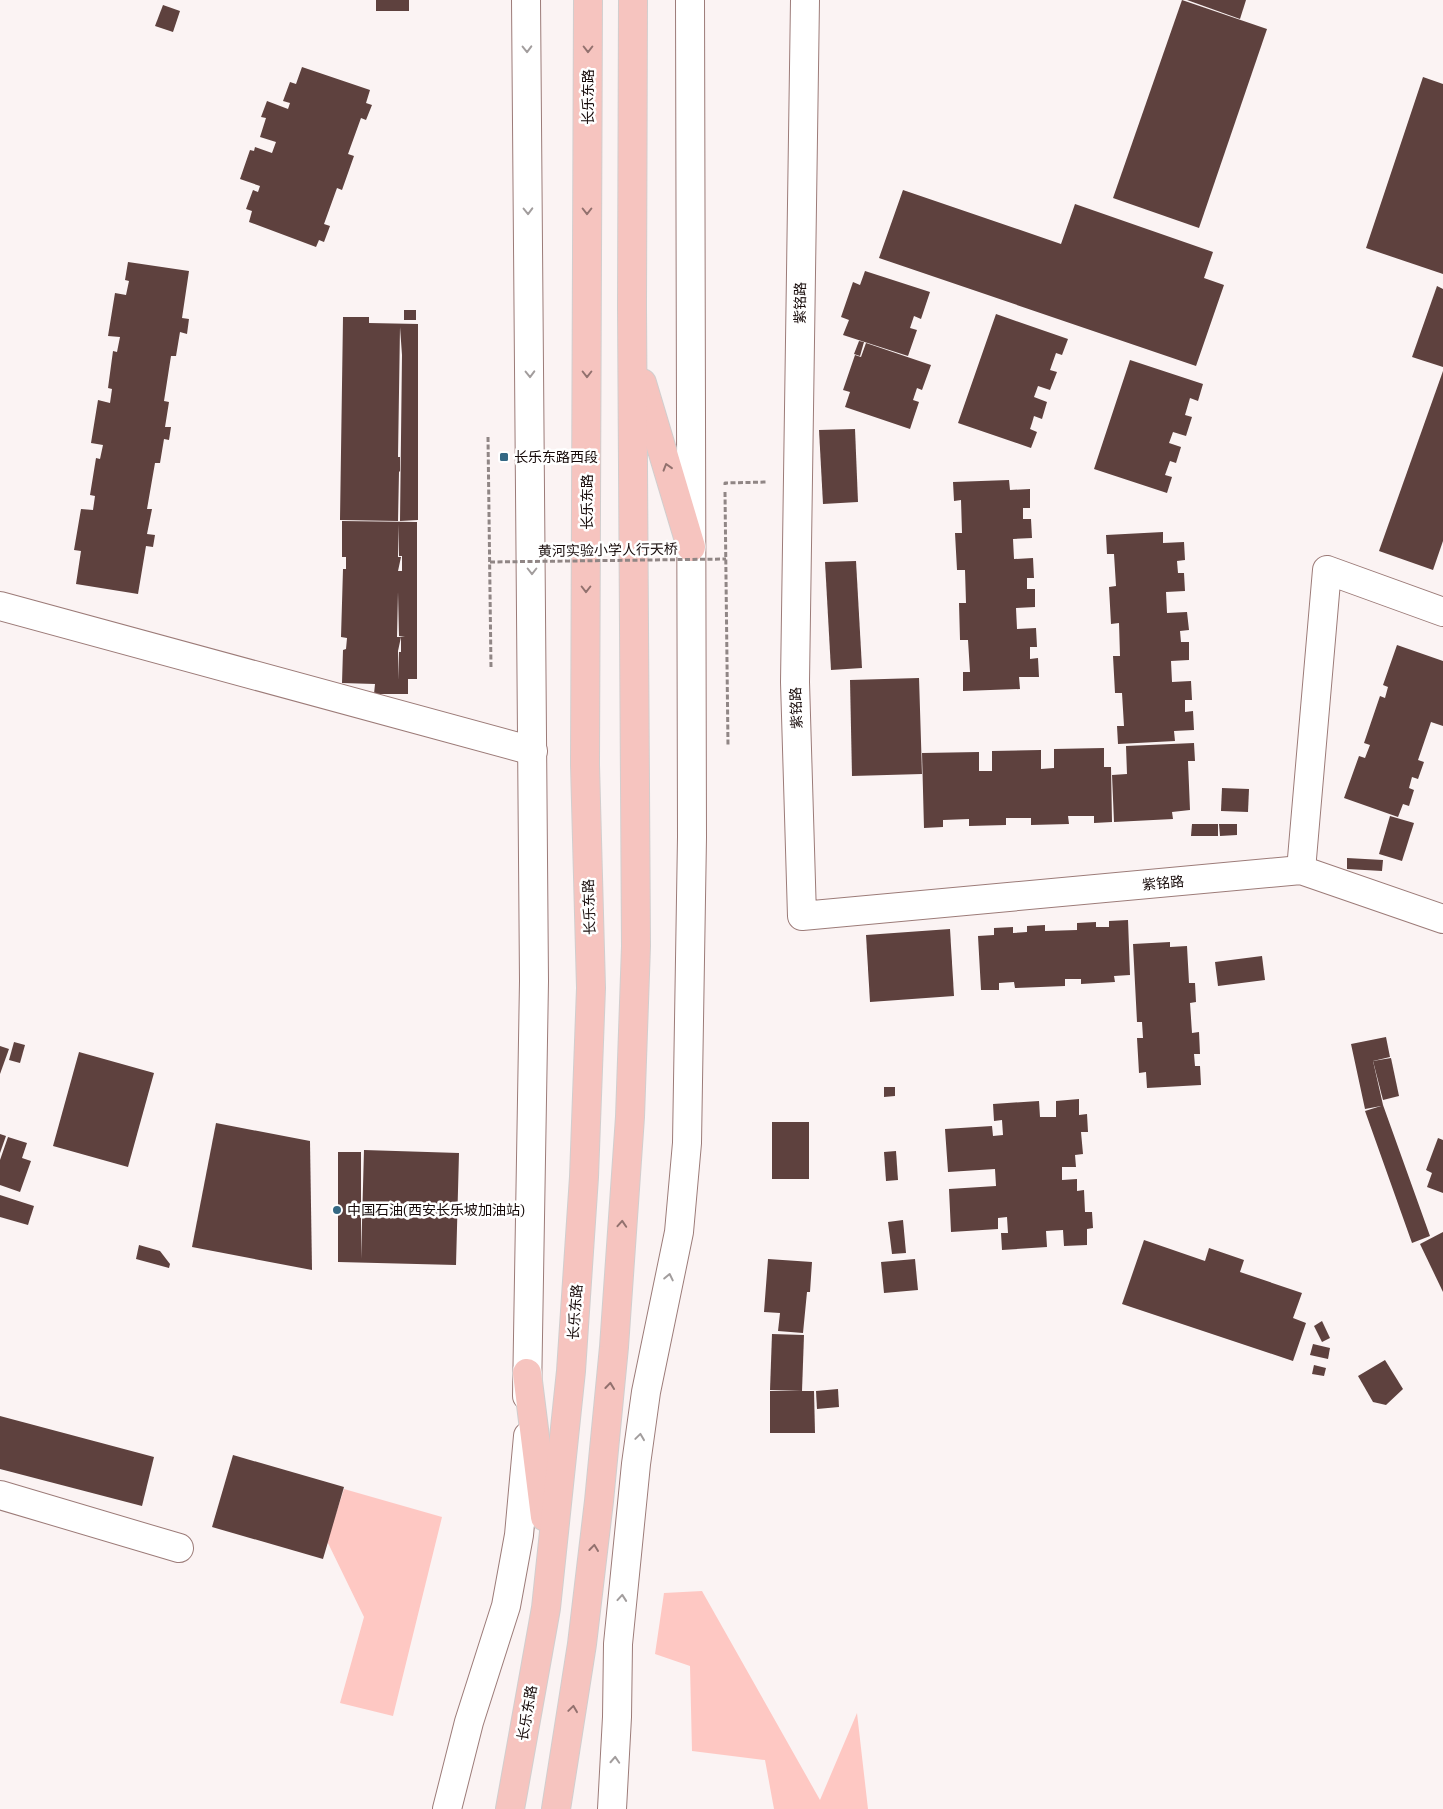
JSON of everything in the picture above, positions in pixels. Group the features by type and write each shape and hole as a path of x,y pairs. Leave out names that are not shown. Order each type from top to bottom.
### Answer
{"main road":[{"name":"长乐东路","path":"510,1809 544,1618 551,1565 572,1352 584,1177 591,988 585,765 588,0"},
{"path":"556,1809 582,1644 599,1500 614,1347 630,1117 636,946 632,353 633,0"},
{"path":"632,353 691,547"},
{"path":"527,1372 551,1565"}],"street":[{"path":"447,1809 469,1722 506,1606 519,1535 528,1454 527,1372 534,981 526,0"},
{"path":"612,1809 618,1717 618,1644 636,1464 646,1392 679,1232 687,1143 692,837 690,0"},
{"name":"紫铭路","path":"805,0 795,682 802,916 1300,870"},
{"path":"1443,612 1327,570 1300,870 1443,919"},
{"path":"0,606 533,751"},
{"path":"0,1495 179,1548"}],"path":[{"path":"488,437 491,668"},
{"path":"728,746 725,483 798,480"},
{"name":"黄河实验小学人行天桥","path":"490,562 726,559"}],"shaded area":[{"path":"344,1489 442,1517 393,1716 340,1703 364,1617 327,1541"},
{"path":"702,1591 820,1800 857,1713 868,1809 774,1809 765,1760 692,1751 690,1666 655,1654 664,1593"}],"building":[{"path":"376,0 409,0 409,11 376,11"},
{"path":"1182,0 1267,29 1199,228 1113,198"},
{"path":"1187,0 1246,0 1240,19"},
{"path":"163,5 180,11 173,32 155,26"},
{"path":"302,67 370,90 366,103 372,105 366,120 361,118 348,154 354,156 342,190 337,188 324,224 330,226 324,242 319,240 316,247 249,222 252,211 246,209 253,190 258,192 260,186 240,179 250,150 254,151 255,147 272,153 276,142 260,137 266,118 261,117 267,101 288,109 290,103 283,101 290,82 296,84"},
{"path":"1423,77 1443,84 1443,274 1366,248"},
{"path":"903,190 1061,244 1075,204 1213,252 1204,278 1224,285 1196,366 879,258"},
{"path":"128,262 189,271 182,318 189,319 187,334 180,332 176,356 171,356 164,401 169,402 165,427 171,427 169,440 164,439 160,463 155,463 147,509 152,509 147,534 155,535 153,547 146,546 138,594 76,584 81,551 74,550 81,509 93,510 95,496 90,495 96,458 100,459 103,445 91,443 98,400 110,403 112,389 108,388 113,351 117,352 120,337 108,336 115,293 126,295 129,281 125,280"},
{"path":"865,271 930,292 921,319 914,316 910,328 917,330 908,356 843,335 849,320 841,317 853,282 860,285"},
{"path":"1437,286 1443,289 1443,367 1412,357"},
{"path":"404,310 416,310 416,320 404,320"},
{"path":"996,314 1068,339 1062,355 1056,353 1050,370 1057,372 1050,390 1038,386 1034,397 1047,402 1042,419 1034,416 1030,429 1037,432 1031,448 958,423"},
{"path":"343,317 369,317 369,323 418,324 418,520 400,521 402,355 400,327 398,521 340,520"},
{"path":"859,341 864,342 860,356 854,354"},
{"path":"866,343 931,365 922,390 917,388 913,400 919,402 910,429 845,407 850,392 843,390 855,355 861,357"},
{"path":"1130,360 1203,384 1198,401 1190,398 1185,415 1192,417 1186,436 1173,432 1169,443 1181,447 1176,463 1170,461 1165,475 1172,477 1167,493 1094,469"},
{"path":"1443,371 1443,541 1433,570 1379,551"},
{"path":"855,429 858,502 823,504 819,430"},
{"path":"1009,480 1010,490 1030,489 1030,508 1023,508 1023,519 1031,519 1032,538 1013,539 1014,559 1033,558 1034,578 1027,578 1027,589 1035,589 1035,607 1016,608 1017,629 1036,628 1037,647 1030,647 1030,659 1038,658 1039,677 1019,677 1020,689 963,691 963,672 970,672 968,640 960,640 959,603 966,603 965,570 957,570 955,533 962,533 961,500 954,501 953,482"},
{"path":"342,521 417,522 417,679 408,679 408,694 374,694 375,684 342,683 343,650 346,649 347,638 341,637 343,569 346,569 346,557 342,557","holes":["398,524 399,556 402,556 402,571 398,571 401,557 398,557","398,592 399,636 405,637 397,637","401,637 401,652 399,652 399,680 398,651"]},
{"path":"1163,532 1163,543 1184,542 1185,560 1177,561 1178,573 1184,573 1185,591 1166,592 1167,613 1187,612 1189,630 1180,631 1181,642 1189,642 1189,660 1171,661 1172,682 1191,681 1192,700 1185,700 1185,712 1193,711 1194,730 1174,731 1175,741 1118,744 1117,726 1124,726 1122,693 1115,693 1113,656 1120,656 1119,623 1111,624 1109,587 1116,586 1114,554 1107,554 1106,535"},
{"path":"856,561 862,668 831,670 825,562"},
{"path":"1397,645 1443,661 1443,726 1431,722 1418,760 1424,762 1418,779 1412,777 1409,788 1414,790 1409,806 1403,804 1398,817 1344,798 1359,756 1365,758 1370,745 1364,743 1380,696 1385,698 1388,687 1383,685"},
{"path":"919,678 922,774 852,776 850,680"},
{"path":"1194,743 1195,761 1188,761 1190,810 1172,812 1173,819 1114,822 1112,775 1127,774 1126,746"},
{"path":"1104,748 1104,767 1111,767 1112,822 1094,823 1094,816 1068,816 1069,824 1031,825 1031,818 1006,818 1006,825 969,826 969,819 943,820 943,827 924,828 922,753 979,752 979,771 992,771 992,751 1041,750 1041,769 1054,768 1054,749"},
{"path":"1222,788 1249,789 1248,812 1221,811"},
{"path":"1390,816 1414,823 1402,861 1379,854"},
{"path":"1192,824 1218,824 1218,836 1191,836"},
{"path":"1219,824 1237,824 1237,835 1220,836"},
{"path":"1347,858 1383,860 1382,871 1347,869"},
{"path":"1128,920 1130,975 1114,976 1115,982 1081,984 1081,979 1065,979 1065,986 1015,988 1014,982 999,983 999,990 981,990 978,936 994,935 994,928 1013,927 1013,933 1027,932 1027,926 1045,925 1045,931 1077,930 1077,923 1096,922 1096,927 1109,927 1109,921"},
{"path":"950,929 954,996 870,1002 866,935"},
{"path":"1170,942 1170,947 1187,946 1189,983 1195,983 1196,1002 1190,1003 1192,1033 1199,1032 1200,1054 1194,1054 1195,1066 1200,1066 1201,1085 1147,1088 1146,1072 1139,1073 1137,1038 1143,1038 1142,1022 1137,1022 1133,944"},
{"path":"1262,956 1265,980 1218,986 1215,962"},
{"path":"1386,1037 1390,1057 1373,1061 1383,1105 1430,1236 1412,1243 1365,1111 1381,1106 1365,1109 1351,1044"},
{"path":"14,1042 25,1045 20,1063 9,1060"},
{"path":"0,1046 9,1049 0,1074"},
{"path":"79,1052 154,1073 128,1167 53,1146"},
{"path":"1391,1058 1399,1096 1383,1100 1373,1061"},
{"path":"884,1087 895,1087 895,1096 884,1097"},
{"path":"1079,1099 1079,1115 1087,1114 1088,1132 1081,1132 1083,1154 1075,1155 1076,1167 1062,1167 1062,1180 1077,1179 1077,1191 1084,1190 1085,1212 1092,1212 1093,1228 1087,1229 1087,1245 1064,1246 1063,1230 1046,1231 1047,1247 1002,1250 1001,1233 1008,1233 1007,1217 998,1218 998,1229 951,1232 949,1189 996,1186 995,1169 948,1172 945,1129 992,1126 993,1136 1003,1135 1002,1120 994,1121 993,1104 1039,1101 1040,1117 1056,1117 1056,1101"},
{"path":"772,1122 809,1122 809,1179 772,1179"},
{"path":"216,1123 310,1141 312,1270 192,1247"},
{"path":"0,1134 6,1136 0,1153"},
{"path":"8,1137 27,1143 22,1158 31,1161 20,1192 0,1185 0,1160"},
{"path":"1438,1138 1443,1140 1443,1193 1427,1187 1432,1173 1426,1170"},
{"path":"364,1150 459,1153 456,1265 338,1262 338,1152 361,1152 361,1259"},
{"path":"896,1151 898,1180 886,1181 884,1152"},
{"path":"0,1195 34,1206 28,1225 0,1217"},
{"path":"903,1220 906,1253 892,1254 888,1222"},
{"path":"1443,1232 1443,1292 1420,1244"},
{"path":"1144,1240 1205,1261 1209,1248 1244,1260 1240,1272 1302,1293 1293,1318 1306,1323 1293,1361 1122,1304"},
{"path":"139,1245 160,1251 170,1264 169,1268 136,1259"},
{"path":"768,1259 812,1262 810,1292 807,1292 803,1333 778,1331 780,1313 764,1312"},
{"path":"915,1259 918,1290 884,1293 881,1262"},
{"path":"1322,1321 1330,1338 1322,1342 1314,1326"},
{"path":"772,1334 804,1335 802,1391 770,1390"},
{"path":"1313,1344 1330,1348 1328,1359 1310,1355"},
{"path":"1385,1360 1403,1389 1386,1405 1373,1402 1358,1376"},
{"path":"1314,1365 1326,1368 1324,1376 1312,1374"},
{"path":"838,1389 839,1407 817,1409 816,1391"},
{"path":"770,1391 814,1391 815,1433 770,1433"},
{"path":"0,1416 154,1457 142,1506 0,1469"},
{"path":"233,1455 344,1487 323,1559 212,1527"}],"place":[{"name":"长乐东路西段","path":"504,457"},
{"name":"中国石油(西安长乐坡加油站)","path":"337,1210"}]}
